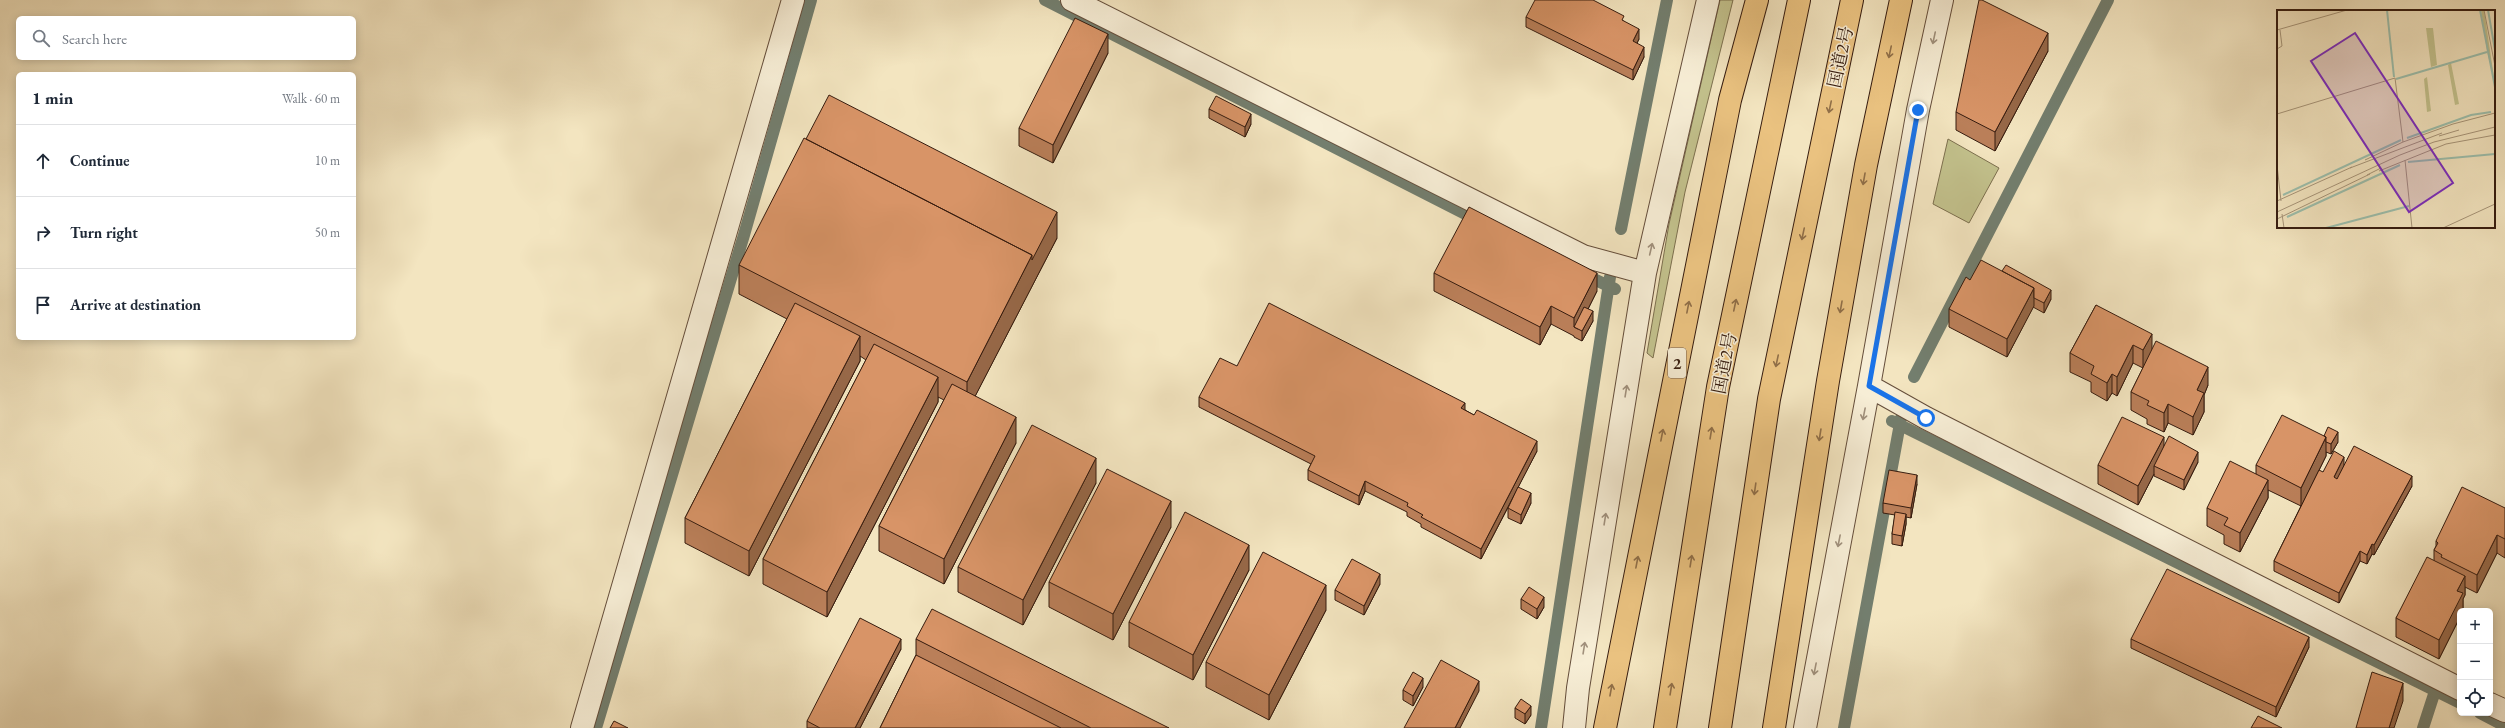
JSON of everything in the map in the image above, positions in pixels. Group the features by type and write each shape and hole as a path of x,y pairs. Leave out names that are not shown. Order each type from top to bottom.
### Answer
{"highway":[{"name":"2","path":"1605,728 1730,100 1756,0"},
{"name":"国道2号","path":"1665,728 1718,387 1799,0"},
{"name":"国道2号","path":"1720,728 1769,399 1852,0"},
{"path":"1774,728 1830,373 1866,165 1901,0"}],"street":[{"path":"582,728 793,0"},
{"path":"1072,0 1583,256 1645,273"},
{"path":"1574,728 1578,688 1645,273 1708,0"},
{"path":"1805,728 1869,386 1918,110 1942,0"},
{"path":"1869,386 1926,418 2457,686"},
{"path":"2493,705 2505,711"}],"shaded area":[{"path":"1720,0 1733,0 1685,192 1653,358 1647,353 1669,224"},
{"path":"1948,139 1999,168 1969,223 1933,204"}],"building":[{"path":"1535,0 1593,0 1624,16 1622,20 1639,29 1633,41 1644,47 1633,70 1526,17"},
{"path":"1979,0 1982,0 2048,33 1995,132 1956,112"},
{"path":"1075,18 1108,34 1053,145 1019,128"},
{"path":"829,95 1057,212 1032,260 1032,255 806,139"},
{"path":"1216,96 1251,114 1245,127 1209,109"},
{"path":"804,138 1032,255 967,382 739,265"},
{"path":"1469,207 1597,273 1574,318 1551,306 1540,327 1434,273"},
{"path":"1981,260 2034,288 2007,339 1949,309 1966,277 1970,280"},
{"path":"2006,265 2051,290 2044,303 2034,298 2034,288 2002,271"},
{"path":"795,303 860,336 749,551 685,518"},
{"path":"1269,303 1465,403 1461,408 1474,415 1477,410 1537,441 1481,549 1421,517 1423,515 1407,506 1408,503 1365,481 1359,496 1308,470 1315,456 1199,397 1220,358 1237,366"},
{"path":"2096,305 2152,334 2143,350 2133,345 2117,377 2112,374 2107,383 2091,374 2094,366 2070,353"},
{"path":"1584,307 1593,311 1582,331 1574,327"},
{"path":"2156,341 2208,367 2197,390 2204,393 2193,417 2168,404 2164,413 2147,405 2149,401 2131,392"},
{"path":"874,344 938,377 827,592 763,559"},
{"path":"952,384 1016,417 944,559 879,526"},
{"path":"2282,415 2326,437 2301,488 2256,465"},
{"path":"2122,417 2164,437 2138,486 2098,465"},
{"path":"1032,425 1096,458 1023,600 958,567"},
{"path":"2328,427 2338,432 2331,444 2326,442 2326,437 2324,436"},
{"path":"2169,436 2198,452 2184,480 2154,466"},
{"path":"2354,446 2412,476 2374,545 2372,544 2367,555 2360,551 2339,593 2274,561 2319,470 2323,472 2334,451 2344,457 2334,477 2337,479"},
{"path":"2230,461 2268,480 2240,533 2224,525 2228,518 2207,508"},
{"path":"1107,469 1171,501 1113,614 1049,582"},
{"path":"1889,470 1917,475 1911,508 1883,503"},
{"path":"1518,487 1531,493 1521,515 1508,508"},
{"path":"2462,487 2505,508 2505,539 2497,535 2477,575 2441,557 2442,555 2434,550 2438,543 2436,541"},
{"path":"1185,512 1249,545 1193,655 1129,622"},
{"path":"1895,512 1906,514 1902,536 1892,534"},
{"path":"1263,552 1326,585 1269,695 1206,662"},
{"path":"2427,557 2465,576 2457,591 2463,593 2439,640 2396,618"},
{"path":"1352,559 1380,574 1364,606 1335,590"},
{"path":"2167,569 2309,637 2276,707 2131,639"},
{"path":"1529,587 1544,597 1537,609 1521,599"},
{"path":"932,609 1169,728 1091,728 916,639"},
{"path":"860,618 901,639 855,728 820,728 807,721"},
{"path":"916,655 1061,728 880,728"},
{"path":"1441,660 1479,681 1455,728 1404,728"},
{"path":"1413,672 1423,678 1413,696 1403,690"},
{"path":"2372,672 2403,683 2389,728 2356,728"},
{"path":"1521,699 1531,706 1525,714 1515,708"},
{"path":"2258,716 2282,728 2251,728"},
{"path":"614,721 628,728 610,728"}],"waterway":[{"path":"596,728 744,235 811,0"},
{"path":"1045,0 1479,221"},
{"path":"1621,229 1667,0"},
{"path":"1914,377 2108,0"},
{"path":"1583,274 1615,289"},
{"path":"1541,728 1610,277"},
{"path":"1844,728 1901,418"},
{"path":"1892,421 2457,702"},
{"path":"2423,728 2435,691"},
{"path":"2486,716 2505,726"}],"route":[{"path":"1918,110 1869,386 1926,418"}]}
